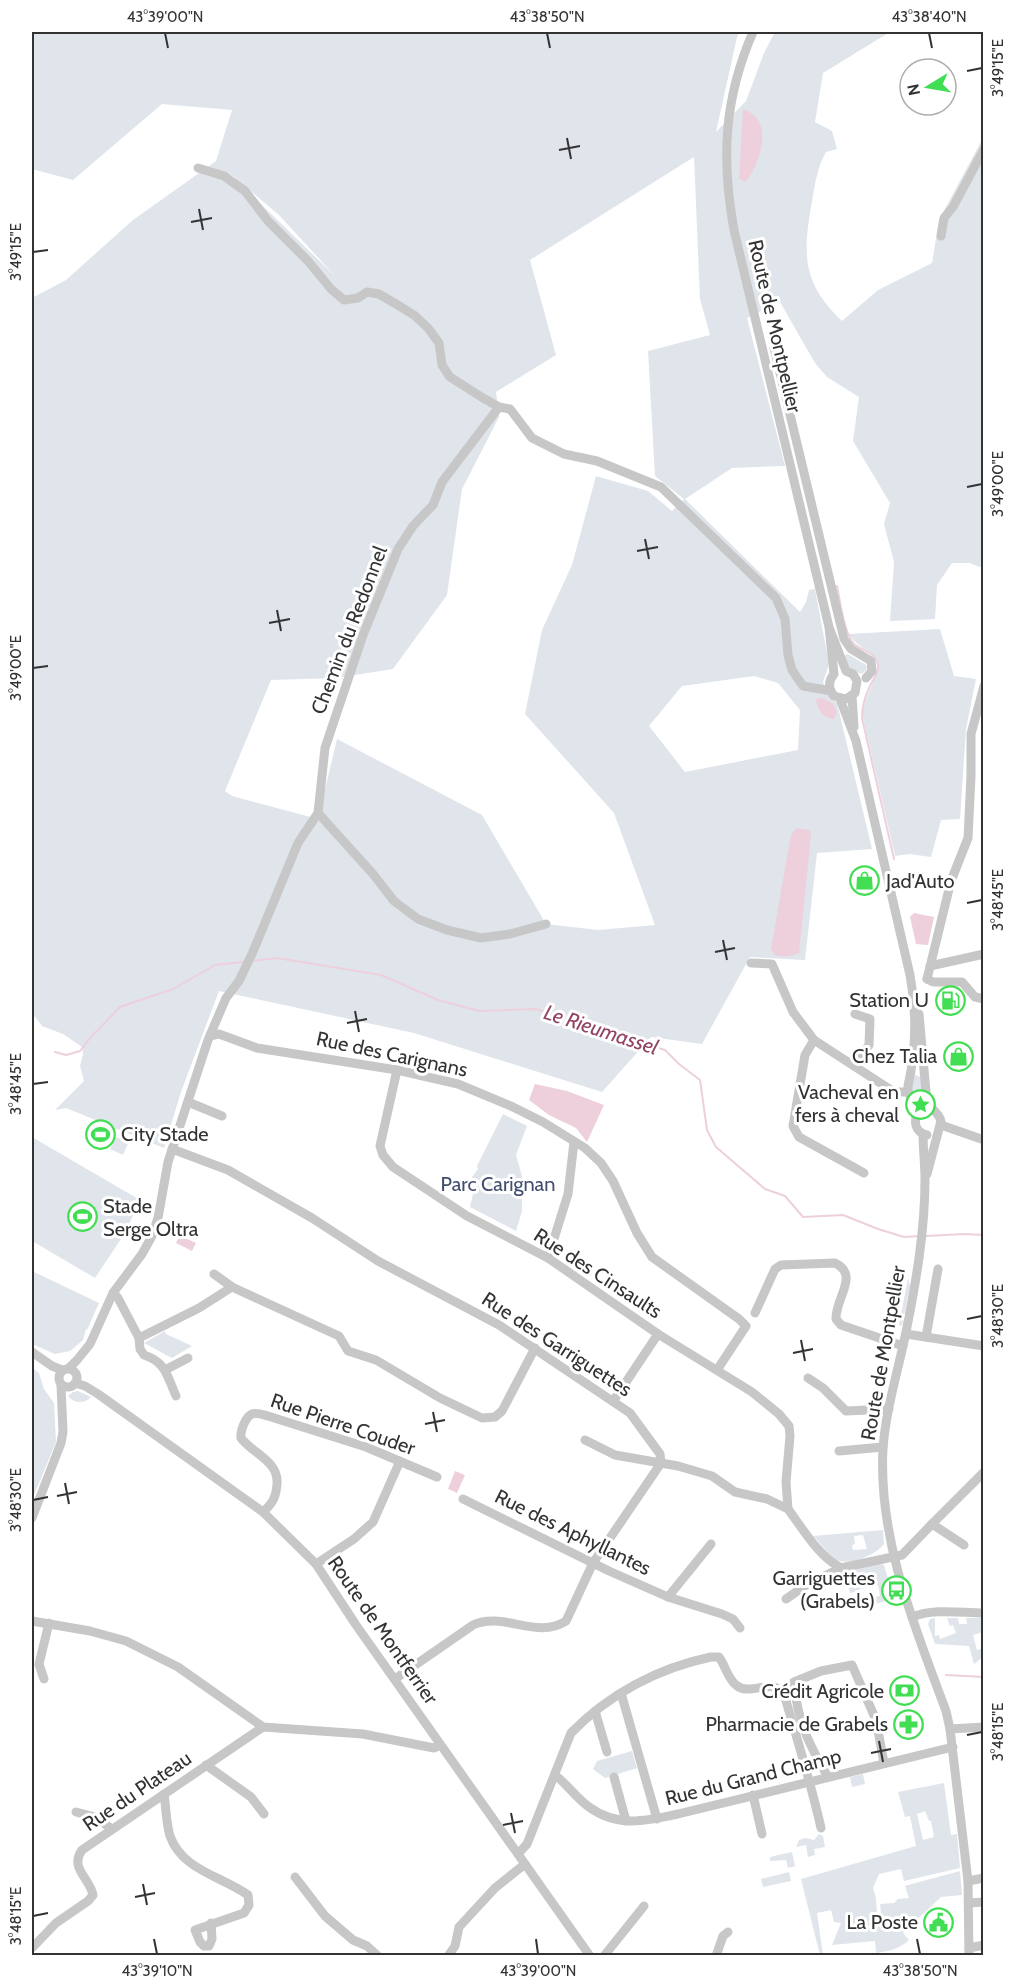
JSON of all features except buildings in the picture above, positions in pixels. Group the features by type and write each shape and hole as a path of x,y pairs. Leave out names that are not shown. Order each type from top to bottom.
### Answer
{"street":[{"name":"Route de Montpellier","path":"753,32 733,88 728,118 726,165 728,197 829,627 838,656 846,671 853,674 857,681 857,689 852,696 856,741 917,1004 927,1102 932,1110"},
{"path":"941,236 944,218 953,207 984,149"},
{"path":"198,168 224,176 245,191 268,221 308,261 331,289 345,300 358,298 367,292 379,294 414,315 439,343 442,365 450,377 500,407 510,409 532,438 564,454 597,461 661,487 776,598 785,619 788,655 792,670 803,686 819,689 830,687 834,674 846,671"},
{"path":"774,348 844,639 851,649 868,658 873,666 870,675 866,678"},
{"name":"Chemin du Redonnel","path":"70,1378 77,1360 90,1344 113,1293 142,1254 152,1236 158,1218 168,1162 208,1040 226,998 239,981 252,954 298,843 318,813 325,748 363,634 398,549 413,526 433,505 442,482 500,407"},
{"name":"Route de Montpellier","path":"829,627 834,674"},
{"path":"927,979 951,881 968,838 971,734 984,686"},
{"name":"Route de Montpellier","path":"830,687 834,696 840,699 856,741"},
{"path":"840,699 852,696"},
{"path":"971,768 984,770"},
{"path":"318,813 394,901 418,919 447,930 481,938 510,934 546,924"},
{"path":"930,966 984,954"},
{"path":"751,963 772,964 793,1012 814,1040 894,1092 908,1092 919,1113 916,1125 923,1134 931,1135 939,1128 940,1117 932,1110 919,1113"},
{"path":"912,987 927,979 962,982 975,997 984,999"},
{"name":"Route de Montpellier","path":"908,1092 915,1043 912,987"},
{"path":"855,1014 870,1019 869,1046 855,1066"},
{"name":"Rue des Carignans","path":"211,1036 219,1034 257,1048 397,1070 458,1084 543,1122 585,1148 601,1163 613,1181 637,1233 652,1257 746,1326 717,1370"},
{"path":"814,1040 805,1055 793,1126 799,1137 864,1173"},
{"name":"Rue des Cinsaults","path":"397,1070 380,1146 393,1167 467,1216 548,1258 658,1334 717,1370"},
{"path":"911,1070 924,1072"},
{"path":"188,1102 222,1116"},
{"name":"Route de Montpellier","path":"925,1179 939,1128"},
{"path":"939,1128 984,1140"},
{"name":"Route de Montpellier","path":"923,1134 925,1179 920,1244 906,1334 889,1409 884,1447 884,1486 894,1557 950,1729 968,1881 969,1952"},
{"path":"548,1258 568,1194 574,1142"},
{"name":"Rue des Garriguettes","path":"172,1149 228,1170 312,1218 378,1261 499,1325 535,1348 630,1413 660,1454 661,1463"},
{"path":"755,1313 775,1269 781,1265 835,1263 843,1267 847,1274 846,1283 835,1310 836,1319 841,1325 903,1346"},
{"path":"926,1337 938,1269"},
{"path":"214,1274 232,1287 339,1336 348,1351 376,1360 440,1398 482,1418 495,1417 502,1411 535,1348"},
{"path":"139,1338 199,1308 232,1287"},
{"path":"113,1293 118,1298 139,1338 140,1349 144,1355 157,1359 165,1370 176,1396"},
{"path":"614,1400 658,1334"},
{"path":"906,1334 984,1346"},
{"name":"Route de Montferrier","path":"32,1352 174,1448 263,1512 316,1564 440,1745 590,1956"},
{"path":"165,1370 188,1358"},
{"path":"717,1370 752,1392 779,1414 789,1426 790,1448 786,1482 788,1509"},
{"path":"32,1518 60,1447 63,1432 62,1397 70,1378"},
{"path":"808,1378 823,1388 846,1411 889,1409"},
{"name":"Rue Pierre Couder","path":"263,1512 276,1497 278,1475 270,1464 241,1438 240,1433 250,1414 268,1416 366,1447 437,1477"},
{"path":"585,1440 615,1455 678,1466 712,1476 735,1492 767,1499 788,1509 822,1553 841,1568"},
{"path":"839,1451 884,1447"},
{"path":"316,1564 354,1539 374,1522 400,1461"},
{"path":"394,1679 483,1620 547,1629 566,1621 593,1563 661,1463"},
{"path":"786,1599 806,1585 841,1568 905,1553 957,1497 973,1485 984,1472"},
{"name":"Rue des Aphyllantes","path":"463,1499 668,1597 733,1619 740,1628"},
{"path":"932,1524 964,1545"},
{"name":"Rue des Aphyllantes","path":"668,1597 711,1544"},
{"path":"912,1617 944,1611 984,1613"},
{"path":"32,1621 90,1631 126,1641 178,1667 263,1727 363,1734 434,1748 440,1745"},
{"path":"44,1679 39,1664 49,1623"},
{"path":"518,1854 527,1844 572,1733 595,1711 643,1679 704,1658 719,1657 734,1684 742,1689 774,1686 784,1694 804,1768 810,1781 821,1828"},
{"path":"828,1777 800,1722 794,1682 821,1671 852,1665 876,1720 884,1763"},
{"path":"621,1693 657,1819"},
{"path":"595,1711 607,1752"},
{"name":"Rue du Plateau","path":"32,1948 56,1923 93,1895 92,1888 79,1870 77,1856 82,1850 263,1727"},
{"path":"950,1729 984,1727"},
{"name":"Rue du Grand Champ","path":"555,1775 569,1790 612,1820 657,1819 953,1747"},
{"path":"206,1765 251,1797 264,1814"},
{"path":"614,1777 626,1821"},
{"name":"Rue du Grand Champ","path":"550,1787 560,1786 569,1790"},
{"path":"164,1794 169,1834 176,1851 192,1866 248,1894 249,1905 244,1913 211,1923"},
{"path":"753,1795 762,1834"},
{"path":"76,1812 95,1817 112,1829"},
{"path":"448,1956 455,1946 459,1928 495,1888 525,1864"},
{"path":"295,1877 325,1916 353,1940 367,1946 378,1956"},
{"path":"968,1881 984,1878"},
{"path":"969,1903 984,1902"},
{"path":"604,1956 644,1906"},
{"path":"716,1956 723,1936 728,1932"},
{"path":"969,1952 984,1945"}],"green space":[{"path":"32,32 740,32 716,132 746,101 764,53 775,32 890,32 823,73 815,122 832,131 837,149 826,152 817,176 807,236 808,266 819,293 842,321 878,290 932,263 939,220 983,138 983,568 969,563 952,563 937,585 935,619 890,621 894,562 884,524 890,503 853,441 859,397 827,377 815,363 780,302 747,318 785,466 732,468 685,499 800,612 809,590 815,589 829,664 823,682 827,695 837,703 872,849 817,853 805,960 750,957 702,1044 651,1037 602,1092 414,1033 219,991 181,1092 164,1148 66,1108 55,1110 84,1081 80,1066 82,1047 63,1034 42,1026 32,1013 32,298 66,280 133,220 216,161 232,110 162,104 73,180 32,169","holes":["694,157 700,299 710,335 648,351 655,476 684,499 672,511 648,491 596,476 572,565 542,630 525,714 614,813 655,925 598,930 546,924 482,815 337,739 318,819 232,796 225,791 271,680 336,678 393,669 447,595 462,489 499,417 496,392 556,355 530,260","227,171 279,215 335,276","754,676 778,683 800,710 798,750 685,772 649,726 682,686"]},
{"path":"940,629 954,676 976,679 966,729 960,819 941,820 931,857 910,854 895,856 863,718 863,707 879,667 874,657 857,644 849,634"},
{"path":"848,654 866,665 867,669 862,674 853,670 842,656"},
{"path":"915,1075 921,1077 925,1108 920,1109 911,1093"},
{"name":"Parc Carignan","path":"503,1114 527,1126 516,1155 522,1176 522,1211 516,1231 470,1207 474,1189 472,1177 478,1169 477,1166"},
{"name":"City Stade","path":"93,1122 114,1132 110,1144 107,1146 87,1136 90,1124"},
{"path":"125,1136 130,1139 123,1155 110,1149 116,1137 123,1140"},
{"name":"Stade Serge Oltra","path":"32,1137 140,1200 125,1233 95,1278 32,1241"},
{"path":"32,1271 99,1303 83,1340 70,1351 55,1354 32,1344"},
{"path":"908,1278 910,1286 900,1326 899,1325"},
{"path":"165,1331 166,1334 192,1346 172,1358 144,1343"},
{"path":"32,1368 39,1373 44,1389 54,1403 56,1442 32,1500"},
{"path":"78,1391 91,1397 79,1402 73,1401 68,1396"},
{"path":"883,1530 884,1544 863,1558 843,1561 834,1558 813,1536","holes":["863,1535 867,1549 853,1550 854,1536"]},
{"path":"884,1565 894,1599 858,1608 855,1592 850,1593 846,1572","holes":["878,1585 880,1596 865,1599 866,1604 862,1605 859,1589"]},
{"path":"935,1618 935,1636 939,1635 940,1639 956,1633 947,1618 958,1618 959,1624 967,1624 966,1618 983,1618 983,1632 973,1635 977,1650 983,1648 983,1657 974,1664 969,1646 935,1644 928,1624 930,1619"},
{"path":"632,1751 637,1768 605,1778 593,1769 597,1761"},
{"path":"863,1774 865,1784 852,1787 850,1777"},
{"path":"944,1783 951,1835 957,1834 960,1868 904,1881 901,1869 879,1874 873,1888 877,1914 881,1913 880,1904 894,1903 898,1899 909,1898 905,1886 960,1871 962,1895 941,1897 903,1933 909,1940 906,1943 894,1949 876,1953 875,1941 832,1945 841,1923 834,1922 831,1910 817,1913 823,1955 820,1955 801,1879 916,1846 910,1816 905,1817 898,1792","holes":["925,1811 931,1821 934,1837 923,1840 917,1814"]},
{"path":"819,1834 823,1836 825,1847 814,1849 815,1855 808,1857 806,1845 796,1847 799,1840 806,1838 814,1840"},
{"path":"792,1852 795,1866 788,1868 786,1860 770,1861 770,1857"},
{"path":"789,1872 791,1881 763,1887 761,1879"}],"shaded area":[{"path":"743,109 753,114 762,131 760,153 746,182 739,179"},
{"path":"822,698 833,704 837,712 834,719 830,719 819,710 816,699"},
{"path":"797,828 810,830 811,835 799,953 790,956 775,955 771,949 790,840"},
{"path":"914,913 934,917 928,945 916,944 910,917"},
{"path":"535,1084 567,1091 604,1105 587,1142 576,1128 549,1115 529,1100"},
{"path":"183,1237 196,1243 192,1251 176,1243"},
{"path":"455,1471 465,1475 457,1493 448,1489"}],"waterway":[{"path":"837,586 843,617 851,639 854,644 875,657 878,665 877,673 865,698 862,718 894,859"},
{"name":"Le Rieumassel","path":"252,961 277,958 381,975 438,1000 479,1011 536,1009 665,1050 700,1080 707,1130 716,1147 765,1189 785,1196 803,1217 843,1215 904,1237 920,1236"},
{"name":"Le Rieumassel","path":"55,1052 66,1055 80,1051 120,1007 173,989 215,965 243,962"},
{"name":"Le Rieumassel","path":"926,1236 984,1235"},
{"path":"946,1675 984,1677"}],"place":[{"name":"Jad'Auto","path":"865,881"},
{"name":"Station U","path":"950,1000"},
{"name":"Chez Talia","path":"958,1056"},
{"name":"Vacheval en fers à cheval","path":"920,1104"},
{"name":"City Stade","path":"100,1134"},
{"name":"Stade Serge Oltra","path":"82,1217"},
{"name":"Garriguettes (Grabels)","path":"896,1590"},
{"name":"Crédit Agricole","path":"905,1691"},
{"name":"Pharmacie de Grabels","path":"909,1724"},
{"name":"La Poste","path":"939,1922"}]}
